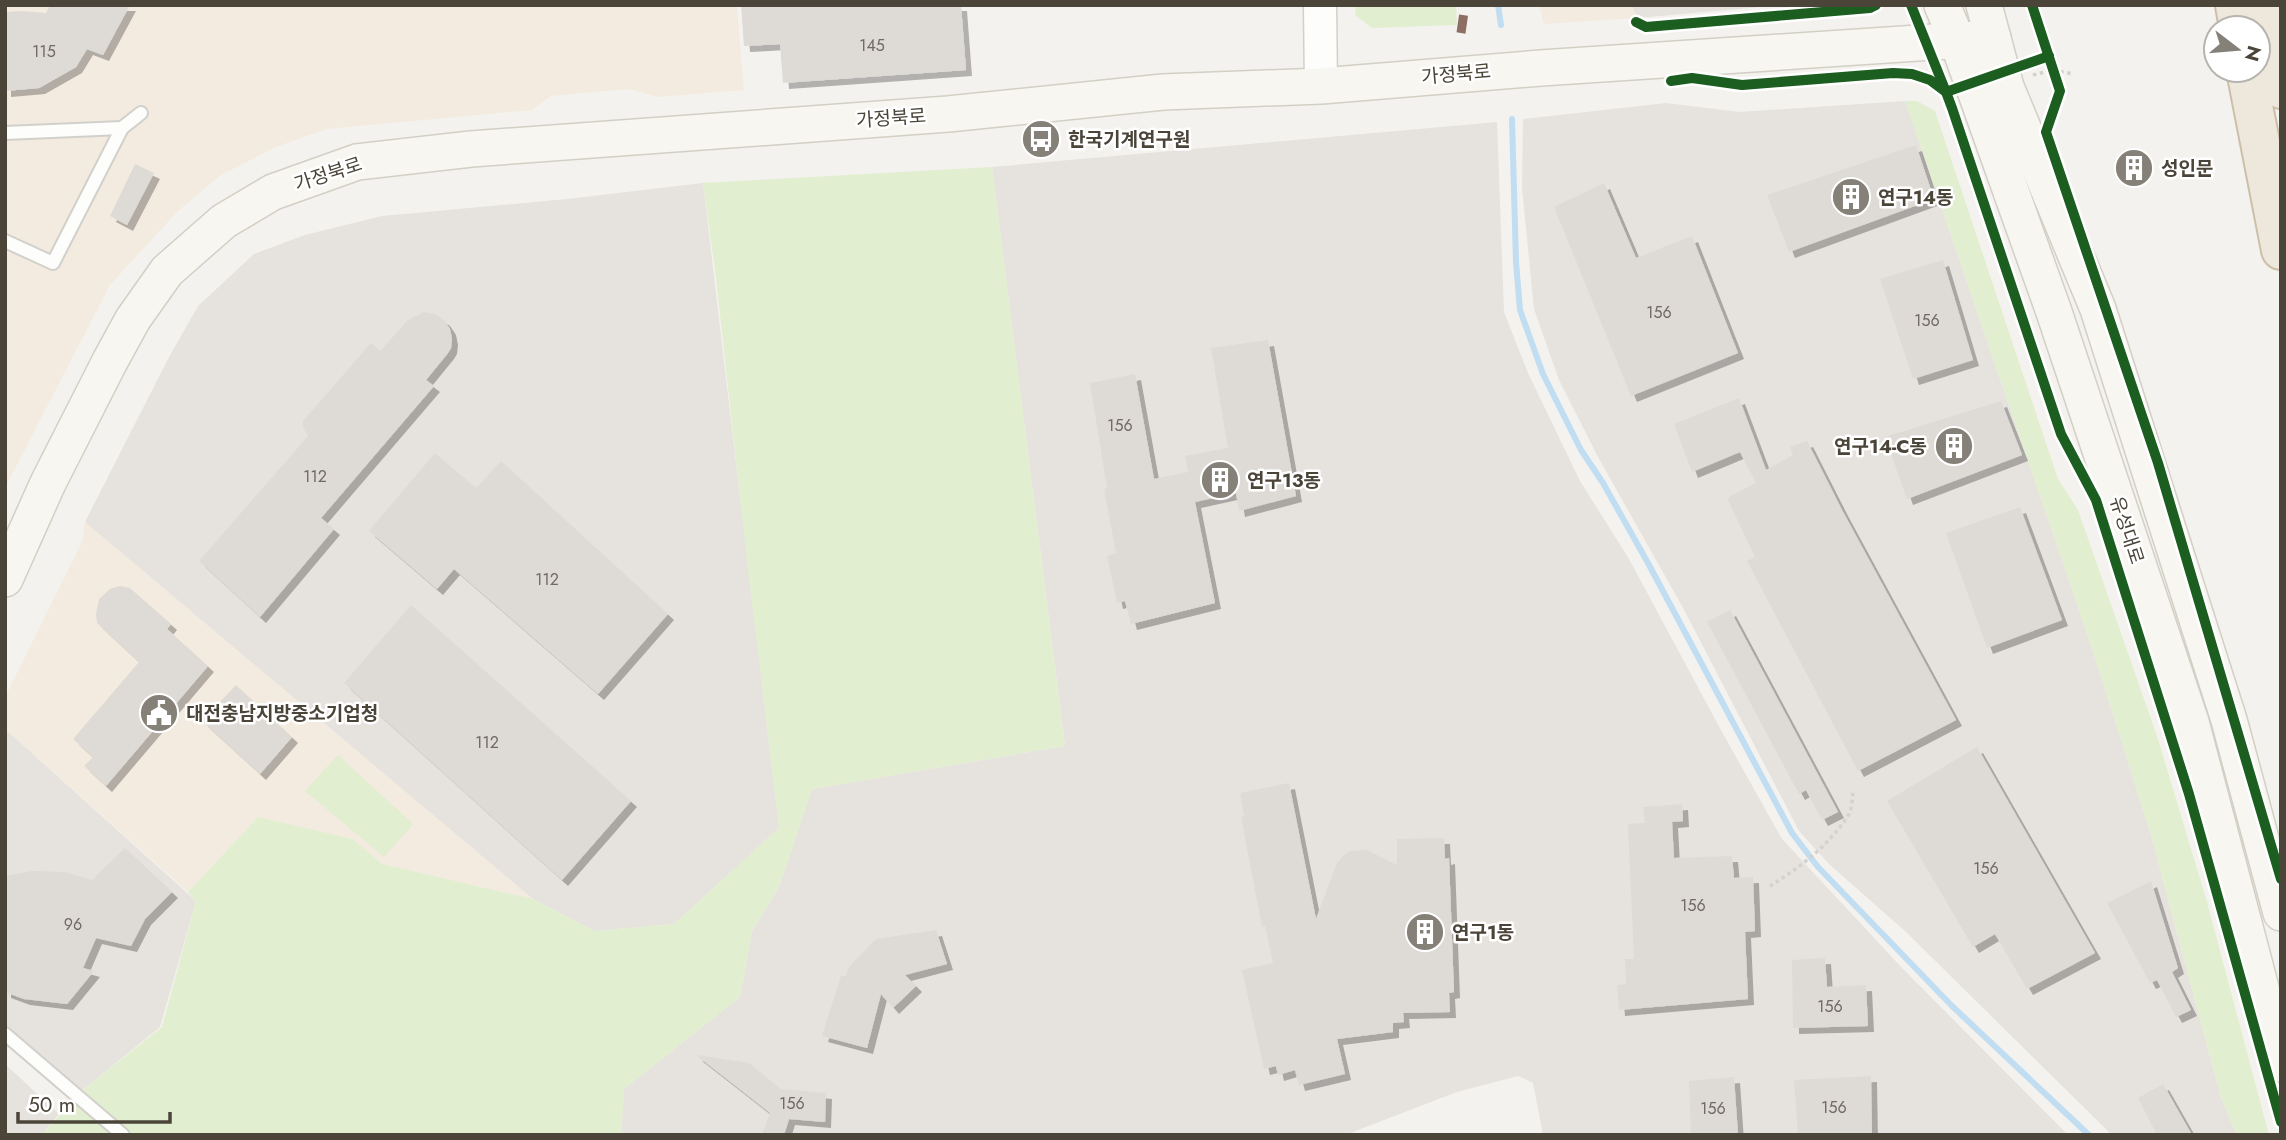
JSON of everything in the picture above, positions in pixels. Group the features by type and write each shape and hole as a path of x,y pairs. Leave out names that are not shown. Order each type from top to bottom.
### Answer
{"highway":[{"path":"2266,5 2281,89"},
{"path":"2249,84 2281,250"}],"main road":[{"name":"유성대로","path":"1942,5 2054,312 2191,722 2281,1064"},
{"name":"가정북로","path":"5,579 48,483 104,371 167,271 224,221 273,192 357,162 471,149 948,114 1163,92 1321,86 1529,68 1956,40 1989,22"},
{"name":"유성대로","path":"1989,22 2007,87 2098,309 2229,720 2281,913"}],"street":[{"path":"1320,5 1321,86"}],"lane":[{"path":"5,241 53,263 122,128 141,113"},
{"path":"5,133 122,128"},
{"path":"5,1034 123,1135"}],"path":[{"path":"2049,56 2055,75"},
{"path":"2034,75 2073,74"},
{"path":"1770,886 1796,869 1823,845 1850,813 1853,793"}],"shaded area":[{"path":"5,5 737,5 744,90 659,97 628,89 551,96 532,110 327,129 276,147 221,175 178,211 110,285 5,488"},
{"path":"1539,5 1632,5 1637,18 1544,24"},
{"path":"1632,5 1782,5 1637,18"},
{"path":"1905,101 2093,651 2151,835 2221,1098 2237,1135 2112,1135 1906,932 1829,864 1799,831 1682,606 1598,457 1559,380 1534,309 1522,188 1523,119 1666,103 1739,112"},
{"name":"한국기계연구원","path":"1497,122 1504,312 1528,373 1580,481 1629,559 1782,839 1903,969 2068,1135 1543,1135 1533,1083 1518,1076 1457,1092 1345,1135 621,1135 624,1089 740,997 752,931 779,887 812,789 1065,746 992,167"},
{"path":"703,183 779,828 674,924 594,931 533,899 85,522 198,306 254,254 305,235 382,216"},
{"name":"대전충남지방중소기업청","path":"85,522 533,899 382,864 353,839 258,817 188,892 5,729 5,697 82,542"},
{"path":"5,729 196,901 160,1027 79,1093 5,1031"},
{"path":"5,1064 59,1114 42,1135 5,1135"}],"green space":[{"path":"1356,5 1456,5 1457,25 1372,28 1355,15"},
{"path":"1905,101 1917,101 1935,111 2058,479 2078,510 2158,739 2207,902 2269,1135 2237,1135 2221,1098 2151,835 2093,651"},
{"path":"992,167 1065,746 812,789 779,887 752,931 740,997 624,1089 621,1135 42,1135 79,1093 162,1027 196,901 188,892 258,817 353,839 382,864 533,899 594,931 674,924 779,828 703,183"},
{"path":"338,755 413,824 384,857 305,791"}],"building":[{"path":"50,5 130,5 103,55 87,49 76,67 39,88 5,91 5,12 46,13"},
{"path":"741,5 961,5 966,70 783,83 780,44 744,46"},
{"name":"연구14동","path":"1916,145 1934,199 1789,252 1767,195"},
{"path":"135,164 154,173 127,225 110,216"},
{"path":"1604,183 1636,258 1692,236 1738,353 1631,396 1554,207"},
{"path":"1943,260 1973,360 1913,379 1880,279"},
{"path":"424,312 435,314 444,320 452,339 448,353 426,380 434,386 321,518 334,529 260,617 199,561 308,436 303,421 371,343 380,351 408,320"},
{"name":"연구13동","path":"1268,340 1296,496 1239,511 1236,493 1195,502 1215,603 1131,624 1125,601 1117,603 1107,556 1116,553 1104,489 1107,488 1090,383 1135,374 1154,479 1188,472 1185,456 1228,448 1211,348"},
{"path":"1739,398 1766,470 1793,455 1790,447 1807,441 1956,720 1858,771 1747,561 1755,557 1727,498 1756,483 1740,452 1692,472 1674,424"},
{"name":"연구14-C동","path":"2001,401 2022,455 1907,499 1885,437"},
{"path":"435,453 476,488 501,461 668,614 598,694 454,569 437,589 369,531"},
{"path":"2020,507 2062,620 1987,648 1946,533"},
{"path":"120,586 130,588 171,624 167,629 208,666 106,786 84,766 93,757 73,739 139,662 97,623 99,599 110,589"},
{"path":"411,605 631,801 562,880 344,683"},
{"path":"1730,610 1838,812 1822,820 1806,790 1799,794 1707,622"},
{"path":"236,685 292,737 260,774 202,721"},
{"path":"1977,747 2095,953 2027,989 1995,934 1973,947 1887,801"},
{"name":"연구1동","path":"1289,783 1316,919 1337,863 1350,851 1367,850 1397,865 1397,839 1444,838 1445,859 1449,858 1454,992 1449,993 1450,1012 1403,1013 1404,1022 1393,1023 1393,1032 1337,1039 1345,1074 1299,1085 1295,1070 1278,1075 1276,1066 1264,1069 1242,970 1273,963 1265,926 1262,927 1241,817 1244,816 1240,793"},
{"path":"1682,804 1683,821 1672,822 1674,858 1732,856 1734,878 1753,877 1755,931 1745,932 1748,999 1619,1010 1617,985 1626,984 1625,959 1634,959 1628,824 1645,823 1643,807"},
{"path":"125,848 172,892 145,919 131,946 96,938 83,968 94,971 67,1004 24,999 5,992 5,876 32,871 65,872 92,880"},
{"path":"2151,881 2178,968 2172,972 2191,1010 2176,1017 2157,980 2150,983 2107,903"},
{"path":"936,930 947,964 905,975 916,986 893,1008 881,994 867,1048 822,1036 841,976 846,976 849,967 876,939"},
{"path":"1825,958 1827,987 1866,985 1868,1026 1793,1028 1792,960"},
{"path":"696,1055 749,1063 781,1089 826,1093 825,1122 789,1119 784,1135 762,1135 770,1113"},
{"path":"1871,1076 1872,1135 1798,1135 1794,1080"},
{"path":"1734,1077 1738,1135 1691,1135 1689,1081"},
{"path":"2163,1084 2192,1135 2157,1135 2138,1098"}],"waterway":[{"path":"1498,5 1501,25"},
{"path":"1512,119 1520,310 1543,374 1581,450 1648,563 1792,833 1818,867 1952,1006 2089,1135"}],"marked path":[{"path":"1461,33 1465,5"}],"cycle path":[{"path":"1636,22 1646,27 1870,8 1876,5"},
{"path":"1911,5 1946,92 2049,56"},
{"path":"2032,5 2060,91 2046,132 2158,463 2281,879"},
{"path":"1671,81 1692,78 1742,85 1893,73 1912,74 1930,80 1946,92 2061,434 2096,500 2189,794 2281,1122"}],"place":[{"name":"한국기계연구원","path":"1041,139"},
{"name":"성인문","path":"2134,168"},
{"name":"연구14동","path":"1851,197"},
{"name":"연구14-C동","path":"1954,446"},
{"name":"연구13동","path":"1220,480"},
{"name":"대전충남지방중소기업청","path":"159,713"},
{"name":"연구1동","path":"1425,932"}]}
